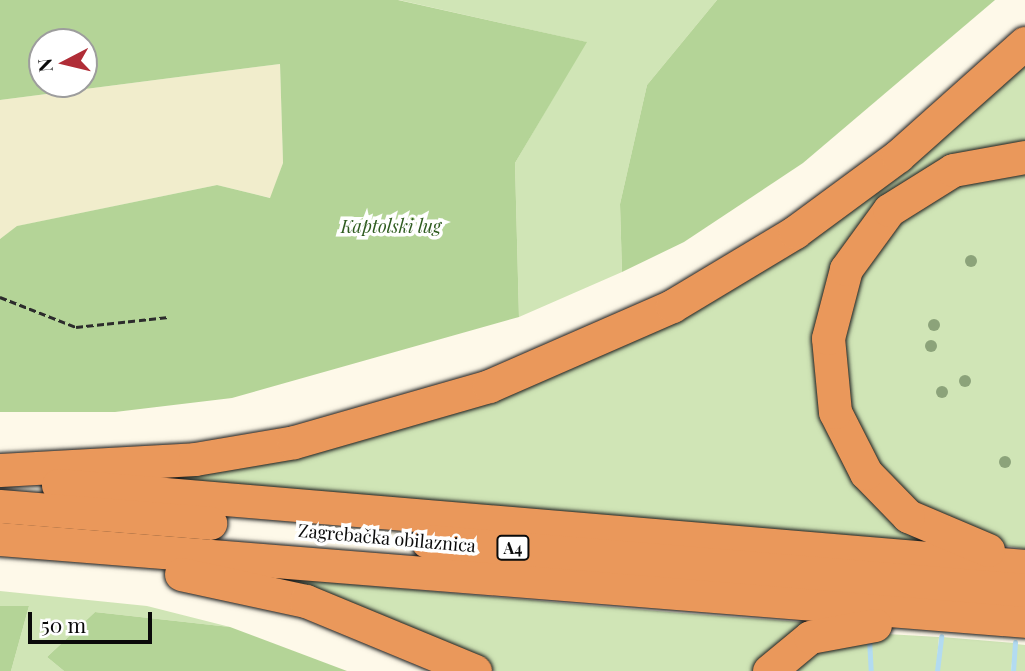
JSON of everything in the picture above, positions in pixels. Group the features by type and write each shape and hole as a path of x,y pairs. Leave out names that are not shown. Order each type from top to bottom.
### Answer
{"highway":[{"path":"0,470 245,451 394,416 489,386 672,306 794,232 908,148 1025,43"},
{"path":"1025,157 953,170 909,194 875,225 838,291 827,365 843,433 894,504 945,537 1025,556"},
{"path":"0,480 1025,566"},
{"name":"Zagrebačka obilaznica","path":"0,506 1025,590"},
{"name":"Zagrebačka obilaznica","path":"0,539 1025,621"},
{"path":"0,546 16,554 216,579 306,601 475,671"},
{"path":"769,671 795,646 823,632 854,625 920,627 952,615"}],"path":[{"path":"0,297 76,327 168,317"}],"shaded area":[{"path":"280,64 283,163 271,198 217,185 18,226 0,239 0,100 28,96 98,98 98,87"}],"green space":[{"name":"Kaptolski lug","path":"0,0 398,0 587,42 515,163 519,317 232,398 115,412 0,412 0,239 17,226 217,185 270,198 283,163 280,64 98,87 98,28 28,28 28,96 0,100"},
{"path":"399,0 717,0 647,85 620,204 622,272 519,317 515,163 586,42"},
{"path":"717,0 995,0 803,163 684,242 622,272 620,204 647,85"},
{"path":"1025,56 1025,147 866,219 819,394 936,548 107,478 625,339"},
{"path":"1025,167 1025,549 1002,545 911,506 850,425 838,337 875,241 935,191"},
{"path":"279,578 814,623 757,671 495,671"},
{"path":"0,591 147,606 230,627 95,612 47,657 64,671 11,671 29,606 0,606"},
{"path":"0,606 29,606 11,671 0,671"},
{"path":"95,612 230,627 347,671 64,671 47,657"},
{"path":"868,633 869,653 869,633 939,637 936,671 798,671 790,663"},
{"path":"942,637 1014,643 1011,671 939,671"},
{"path":"1016,644 1025,645 1025,671 1013,671"}],"waterway":[{"path":"937,671 941,636"},
{"path":"869,638 871,671"},
{"path":"1013,671 1015,642"}]}
